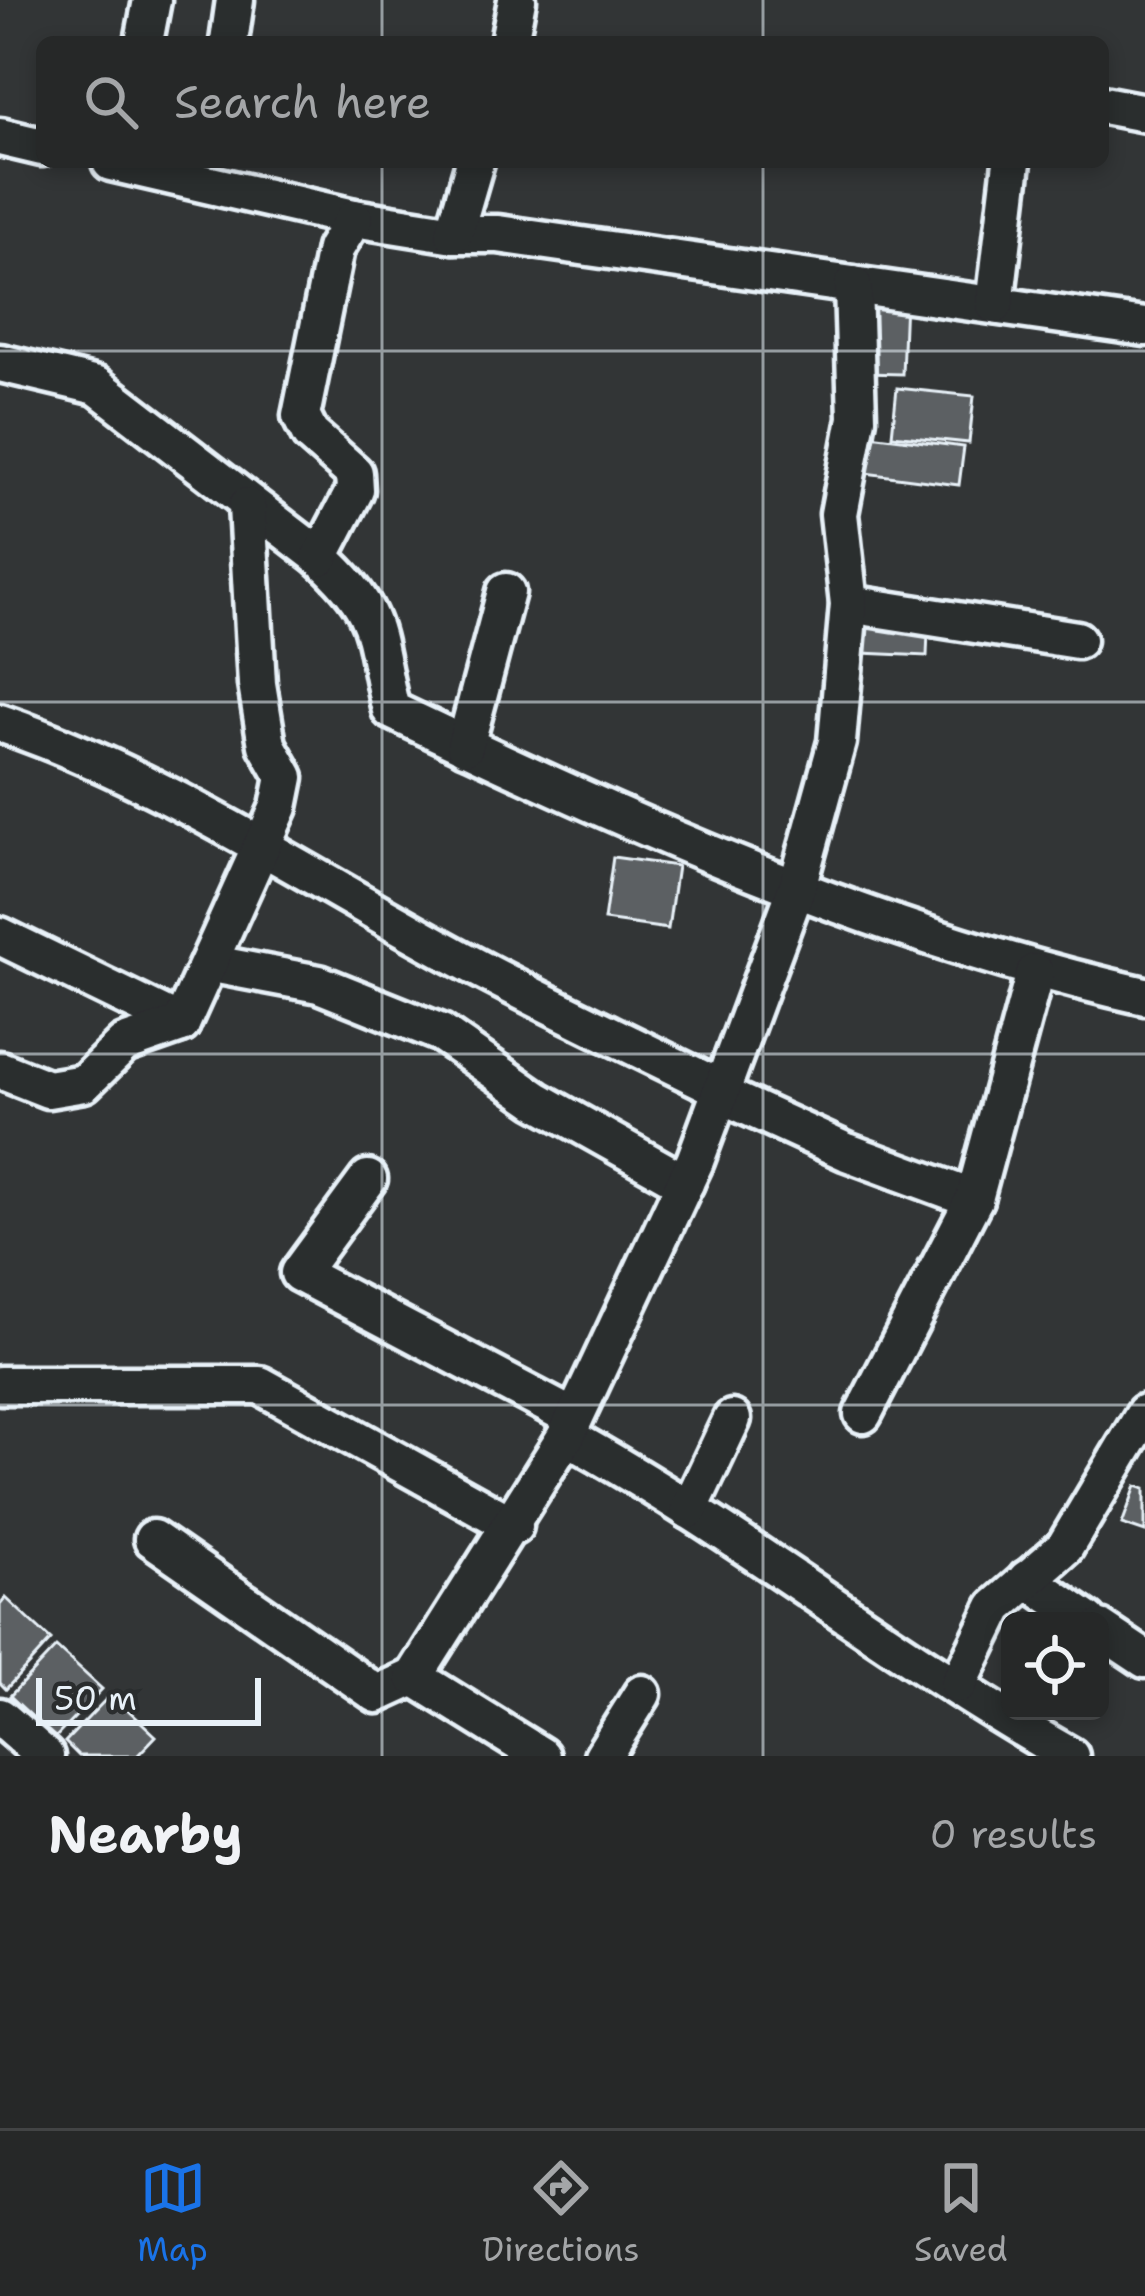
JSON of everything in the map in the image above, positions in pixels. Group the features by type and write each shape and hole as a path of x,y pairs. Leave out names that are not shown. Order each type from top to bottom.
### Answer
{"street":[{"path":"145,36 152,0"},
{"path":"230,36 235,0"},
{"path":"510,36 517,0"},
{"path":"1109,106 1145,113"},
{"path":"0,137 36,146"},
{"path":"163,168 209,173 355,218 454,234 498,234 1145,327"},
{"path":"454,234 473,168"},
{"path":"995,305 1011,168"},
{"path":"320,557 356,490 355,473 310,434 302,416 334,249 355,218"},
{"path":"153,1539 377,1694 415,1677 514,1526 570,1427 685,1184 721,1092 797,887 837,742 849,604 839,514 857,418 853,285"},
{"path":"0,362 97,386 355,588 377,627 391,710 797,887 1035,972 1145,996"},
{"path":"0,1070 48,1089 84,1083 124,1044 181,1024 279,807 285,777 267,745 257,684 248,506"},
{"path":"465,746 506,592"},
{"path":"849,604 1078,640"},
{"path":"0,723 52,740 258,845 463,961 721,1092 847,1152 974,1199"},
{"path":"0,936 181,1024"},
{"path":"218,964 319,984 441,1033 538,1100 685,1184"},
{"path":"863,1414 974,1199 1035,972"},
{"path":"368,1179 299,1273 570,1427 883,1644 1070,1756"},
{"path":"0,1385 260,1385 514,1526"},
{"path":"958,1685 996,1607 1065,1547 1145,1413"},
{"path":"689,1510 732,1419"},
{"path":"1027,1580 1075,1612"},
{"path":"1109,1635 1145,1659"},
{"path":"415,1677 521,1751"},
{"path":"603,1756 642,1694"},
{"path":"0,1717 45,1756"}],"building":[{"path":"868,299 905,300 902,374 865,373"},
{"path":"897,388 974,396 969,443 892,435"},
{"path":"870,435 964,447 959,485 865,473"},
{"path":"864,603 929,606 927,656 862,653"},
{"path":"613,857 677,866 668,929 604,920"},
{"path":"1136,1486 1145,1489 1145,1532 1122,1524"},
{"path":"6,1598 51,1640 6,1689 0,1683 0,1605"},
{"path":"56,1647 102,1689 55,1738 10,1696"},
{"path":"111,1694 156,1736 137,1756 79,1756 65,1742"}]}
